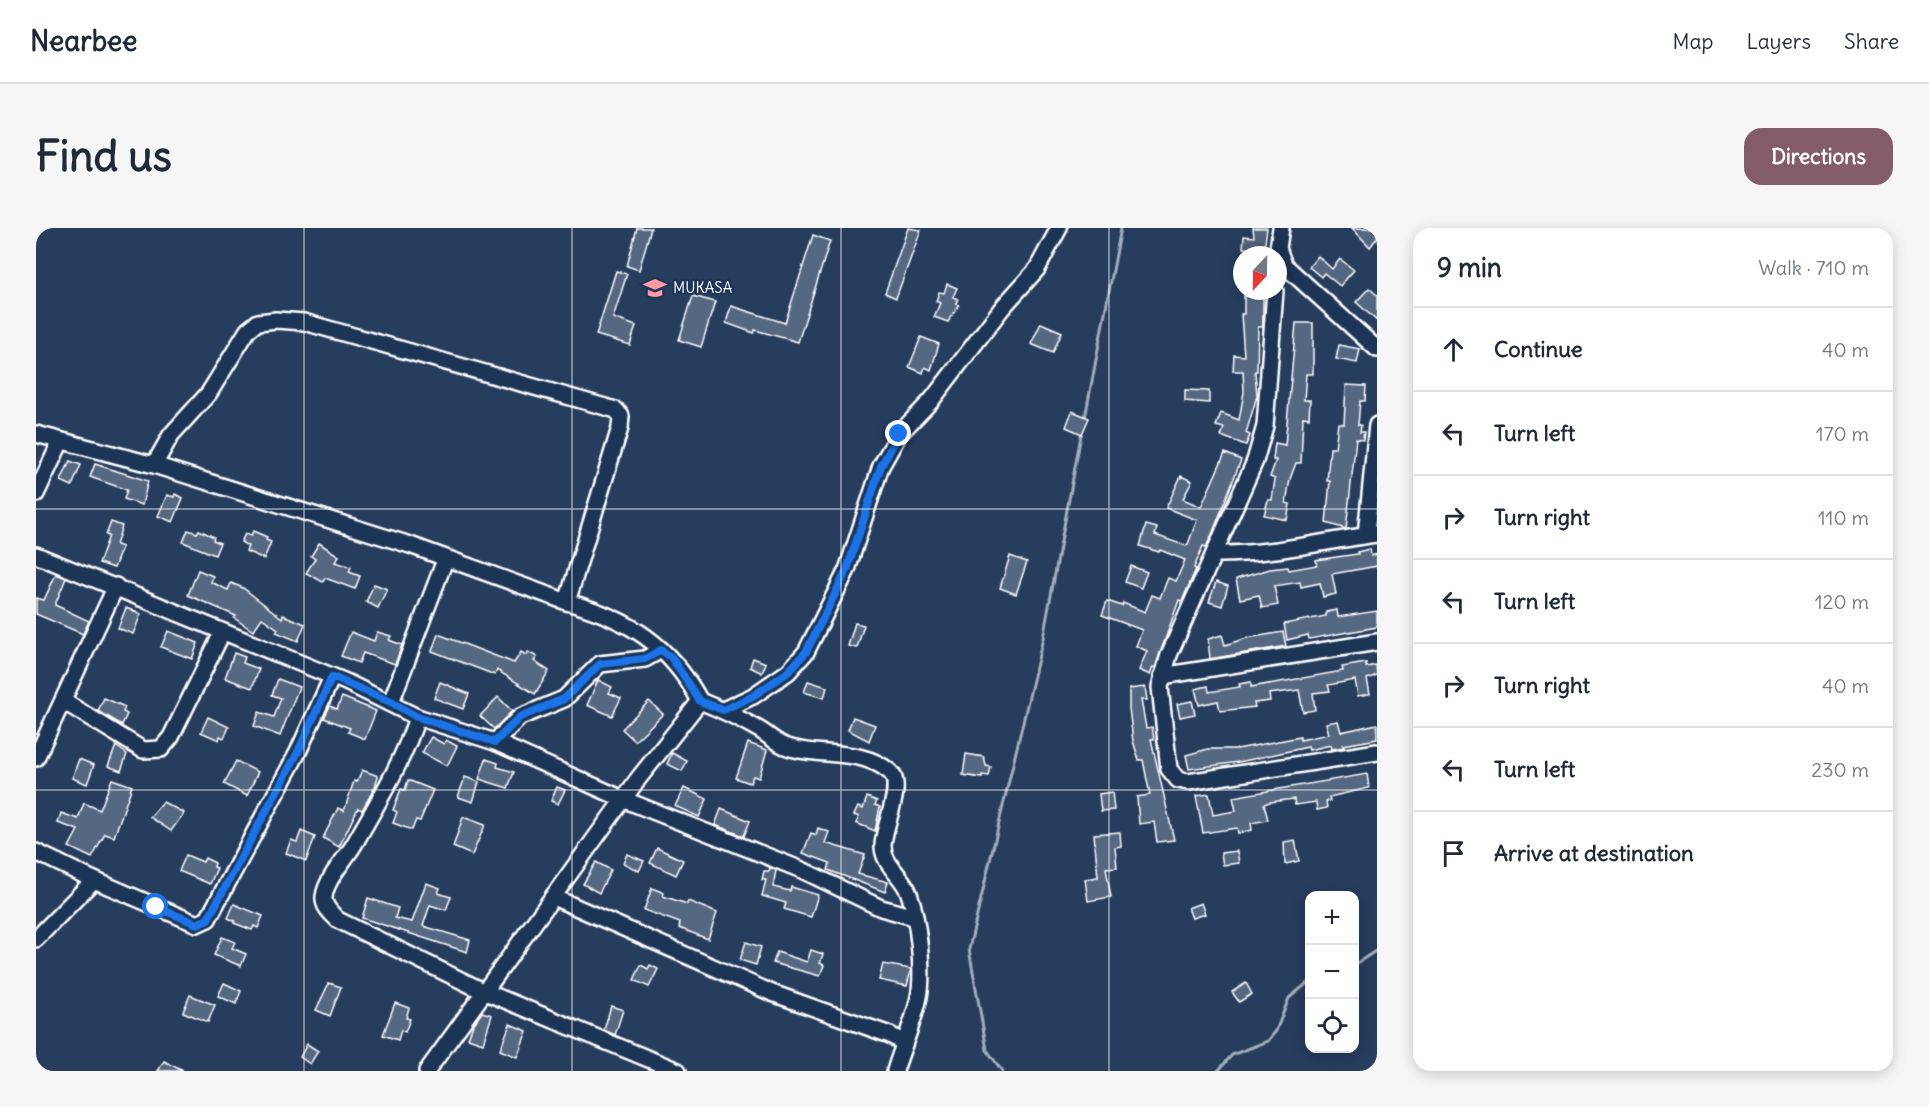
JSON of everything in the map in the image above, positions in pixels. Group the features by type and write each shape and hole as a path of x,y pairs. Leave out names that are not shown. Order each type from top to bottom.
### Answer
{"street":[{"path":"723,710 753,696 779,678 806,652 847,570 881,466 899,434 931,401 995,316 1037,269 1059,228"},
{"path":"1278,246 1281,228"},
{"path":"1287,268 1377,349"},
{"path":"1274,300 1265,426 1255,461 1162,676 1160,687 1169,769 1178,780 1188,782 1377,752"},
{"path":"154,465 171,435 209,393 248,330 258,322 276,320 304,322 616,410 621,416 620,428 567,602"},
{"path":"1214,554 1328,544 1372,534 1377,425"},
{"path":"36,434 154,465 410,545 446,560 624,621 671,657 700,701 723,710 785,746 852,756 890,772 896,779 896,793 888,814 884,855 905,886 914,917 919,956 919,997 895,1071"},
{"path":"36,494 61,441"},
{"path":"36,555 116,586 222,633 391,702 417,717 495,742 625,800 802,870 881,908 914,917"},
{"path":"391,702 446,560"},
{"path":"36,758 116,586"},
{"path":"63,701 143,750 161,749 171,737 222,633"},
{"path":"1162,676 1377,642"},
{"path":"495,742 520,717 564,699 600,664 645,659 661,650"},
{"path":"36,852 94,880 197,924 208,919 298,752 332,677"},
{"path":"427,1071 638,779 700,701"},
{"path":"417,717 390,778 356,841 327,888 324,899 327,909 338,920 483,991 678,1071"},
{"path":"36,939 94,880"},
{"path":"553,897 772,993 890,1035 904,1043"}],"building":[{"path":"637,228 651,228 639,270 627,266"},
{"path":"908,228 921,230 896,298 885,293"},
{"path":"1253,228 1267,228 1265,246 1243,246 1244,236 1254,237"},
{"path":"1352,228 1377,228 1377,238 1370,247"},
{"path":"813,235 830,241 798,342 755,330 754,333 726,323 731,306 785,323"},
{"path":"1318,256 1332,269 1340,259 1354,270 1340,286 1324,273 1321,277 1309,267"},
{"path":"616,271 627,274 613,318 636,326 630,345 596,335"},
{"path":"947,284 957,288 953,297 958,299 956,304 959,305 948,322 934,317 940,303 936,301 939,292 944,293"},
{"path":"1369,288 1377,295 1377,321 1356,302"},
{"path":"693,296 715,302 701,347 679,340"},
{"path":"1244,300 1263,300 1263,327 1258,327 1257,371 1255,371 1257,396 1246,433 1250,435 1246,445 1221,436 1224,428 1216,426 1221,413 1239,420 1244,392 1243,371 1233,371 1234,355 1244,356 1241,314 1244,314"},
{"path":"1041,323 1062,332 1053,353 1031,344"},
{"path":"1296,323 1313,323 1313,374 1306,374 1304,400 1310,400 1309,418 1303,417 1301,463 1296,463 1290,479 1286,503 1290,504 1287,520 1264,515 1268,500 1272,500 1275,479 1270,477 1276,460 1273,460 1275,443 1285,445"},
{"path":"921,337 939,344 931,370 925,367 923,373 909,367"},
{"path":"1339,345 1360,349 1357,363 1336,359"},
{"path":"1346,385 1366,386 1365,401 1360,401 1358,425 1361,425 1360,432 1364,432 1363,440 1356,439 1346,529 1326,523 1330,448 1335,448 1338,423 1344,424"},
{"path":"1185,390 1209,391 1209,403 1185,401"},
{"path":"1072,411 1089,418 1082,434 1066,427"},
{"path":"1225,453 1241,460 1213,532 1206,547 1203,546 1182,601 1179,600 1155,668 1153,667 1150,675 1139,670 1147,651 1136,646 1142,630 1102,615 1107,601 1122,606 1123,603 1145,612 1152,595 1160,598 1168,578 1176,581 1185,560 1160,550 1159,552 1140,546 1146,525 1157,528 1155,535 1186,546 1197,520 1166,508 1181,476 1192,481 1183,499 1201,507"},
{"path":"70,461 81,465 72,486 61,481"},
{"path":"95,464 148,481 142,505 124,499 127,490 90,477"},
{"path":"175,494 183,498 173,522 158,516 167,495 174,497"},
{"path":"111,522 122,526 116,545 122,547 114,568 99,563 109,536 106,535"},
{"path":"188,530 197,533 199,530 214,537 213,540 220,543 215,555 183,542"},
{"path":"253,531 267,537 266,540 271,542 264,559 246,551 248,546 241,542 245,534 251,536"},
{"path":"319,543 339,556 335,562 351,567 349,572 360,576 355,589 325,578 323,582 306,573 315,559 311,556"},
{"path":"1370,549 1371,556 1377,554 1377,566 1332,574 1336,594 1323,597 1320,583 1301,587 1300,582 1274,586 1278,605 1262,608 1259,595 1240,599 1236,579 1270,569 1288,567 1289,570 1317,565 1316,560 1358,554 1357,552"},
{"path":"1010,556 1027,562 1016,594 1000,588"},
{"path":"1131,566 1147,572 1141,588 1125,582"},
{"path":"198,570 213,576 211,582 228,590 231,583 243,588 282,618 283,615 305,624 298,641 276,632 278,629 262,618 253,631 234,618 236,616 188,595"},
{"path":"56,574 66,578 55,605 89,621 83,634 36,614 36,598 44,600"},
{"path":"1216,582 1228,586 1222,606 1209,602"},
{"path":"374,584 387,589 378,608 366,602"},
{"path":"126,608 141,614 133,634 118,628"},
{"path":"1337,610 1338,617 1377,611 1377,627 1309,639 1308,635 1287,640 1284,624 1326,616 1326,612"},
{"path":"855,623 864,625 857,648 848,646"},
{"path":"168,631 198,643 192,659 161,647"},
{"path":"351,632 374,641 377,632 391,636 389,640 402,645 395,664 363,653 359,663 341,656"},
{"path":"1283,632 1286,646 1210,659 1208,639 1222,635 1225,645 1247,638"},
{"path":"438,634 514,663 521,652 526,655 528,652 537,657 534,661 549,671 535,694 497,670 495,675 432,651"},
{"path":"234,653 245,657 243,663 259,669 252,688 225,678"},
{"path":"753,658 766,663 762,673 750,667"},
{"path":"1366,663 1366,667 1376,665 1377,675 1367,679 1370,694 1358,696 1355,680 1328,685 1330,691 1313,693 1315,710 1303,712 1299,690 1269,694 1270,701 1254,703 1255,707 1220,711 1218,701 1199,705 1195,689 1208,686 1209,692 1240,687 1239,684 1251,682 1251,687 1343,671 1342,667"},
{"path":"278,679 299,687 280,736 254,726 259,712 274,717 281,698 272,695"},
{"path":"598,680 612,687 609,693 621,698 612,716 587,705"},
{"path":"808,681 827,687 824,698 804,692"},
{"path":"440,682 469,694 463,709 434,698"},
{"path":"1145,687 1147,700 1141,700 1146,728 1152,727 1154,739 1151,739 1174,840 1157,842 1154,822 1139,824 1137,797 1150,795 1143,760 1139,760 1133,741 1129,689"},
{"path":"342,697 376,711 365,739 348,732 350,728 324,718 330,706 337,709"},
{"path":"498,697 512,711 494,729 480,716"},
{"path":"104,698 125,707 123,712 127,714 122,725 98,711"},
{"path":"649,701 663,714 635,741 622,729"},
{"path":"1192,701 1195,714 1180,717 1177,704"},
{"path":"208,717 229,727 224,738 220,736 219,740 201,732"},
{"path":"853,717 875,725 869,741 848,730"},
{"path":"1338,721 1341,732 1377,724 1377,739 1332,749 1331,745 1309,750 1308,747 1239,762 1189,769 1186,755 1208,749 1237,749 1329,734 1326,723"},
{"path":"431,737 444,744 446,740 457,746 447,766 422,753"},
{"path":"748,743 767,750 759,778 753,776 750,783 736,778"},
{"path":"116,746 127,754 121,771 108,766"},
{"path":"672,753 687,761 682,771 667,764"},
{"path":"966,754 984,757 986,766 991,767 989,776 982,775 982,778 963,775"},
{"path":"79,759 94,765 87,784 72,778"},
{"path":"486,759 498,763 497,767 514,772 508,788 479,779"},
{"path":"236,761 258,772 247,796 224,784"},
{"path":"362,770 378,776 375,787 362,810 358,808 339,847 323,838 338,808 344,811 354,781 357,782"},
{"path":"1367,774 1369,788 1329,797 1330,801 1326,801 1327,808 1317,810 1316,802 1295,805 1294,799 1270,802 1264,804 1268,820 1251,823 1252,830 1238,833 1237,828 1203,833 1196,796 1209,794 1213,815 1236,811 1233,797"},
{"path":"465,777 479,782 473,802 458,797"},
{"path":"112,779 132,786 114,837 105,834 92,858 69,847 78,830 58,823 61,813 78,819 84,803 100,810"},
{"path":"408,780 433,790 420,821 416,820 412,830 393,823 397,812 393,810 401,789 405,790"},
{"path":"557,787 565,790 558,804 551,801"},
{"path":"684,788 707,799 699,817 675,806"},
{"path":"1112,792 1114,810 1101,811 1099,794"},
{"path":"867,797 877,801 875,805 880,807 875,831 856,823 859,817 854,815 858,807 863,809"},
{"path":"163,802 184,813 171,831 150,817"},
{"path":"721,809 750,821 744,836 715,825"},
{"path":"463,817 485,825 472,855 453,847"},
{"path":"818,828 829,832 825,843 865,855 858,874 888,882 885,892 828,870 830,863 803,853 811,833 816,835"},
{"path":"301,831 315,837 306,861 286,853 291,840 297,842"},
{"path":"1120,832 1121,846 1115,847 1117,867 1106,868 1111,897 1088,901 1085,879 1098,877 1094,834"},
{"path":"1295,840 1299,861 1285,864 1284,842"},
{"path":"657,848 683,860 676,875 650,863"},
{"path":"1237,851 1239,863 1223,865 1221,853"},
{"path":"627,854 644,861 639,871 623,863"},
{"path":"186,855 203,862 205,858 215,863 214,867 217,868 210,884 179,871"},
{"path":"596,862 611,870 599,893 583,884"},
{"path":"770,868 776,870 773,887 790,891 791,887 818,895 811,917 784,909 786,903 762,896 766,880 762,880 764,871 769,871"},
{"path":"426,883 440,888 438,893 451,897 446,910 430,905 423,926 470,940 467,952 362,918 368,898 398,908 395,918 412,922"},
{"path":"652,888 664,893 663,896 687,904 688,901 717,913 708,939 679,928 680,923 644,910"},
{"path":"1201,903 1205,914 1192,918 1188,908"},
{"path":"234,904 263,916 258,928 254,926 252,930 228,918"},
{"path":"222,937 235,942 232,948 246,954 241,966 214,955"},
{"path":"746,942 761,947 756,965 740,960"},
{"path":"811,950 823,954 820,963 824,965 820,976 773,963 777,952 807,962"},
{"path":"883,964 911,969 907,986 879,980"},
{"path":"641,965 648,969 650,965 658,969 649,987 634,980"},
{"path":"224,983 241,991 236,1004 218,996"},
{"path":"329,983 341,987 330,1016 316,1010"},
{"path":"1246,983 1252,994 1239,1002 1232,992"},
{"path":"190,995 215,1005 208,1022 183,1012"},
{"path":"395,1003 409,1008 406,1018 410,1019 405,1032 401,1030 398,1040 383,1035"},
{"path":"611,1006 623,1010 615,1035 604,1030"},
{"path":"482,1012 492,1015 483,1043 468,1038"},
{"path":"510,1024 527,1031 517,1057 500,1050"},
{"path":"307,1044 318,1051 310,1064 300,1057"},
{"path":"164,1061 183,1071 158,1071"}],"waterway":[{"path":"1085,418 1121,228"},
{"path":"1002,1071 987,1050 969,949 1043,638 1082,430"},
{"path":"1359,962 1377,950"},
{"path":"1218,1071 1232,1055 1268,1041 1276,1031 1289,998 1305,985"}],"place":[{"name":"MUKASA","path":"655,288"}],"route":[{"path":"156,907 197,924 203,924 208,919 298,752 332,677 391,702 417,717 495,742 520,717 564,699 600,664 628,663 645,659 661,650 671,657 690,681 700,701 723,710 753,696 788,672 806,652 847,570 873,497 881,466 899,434"}]}
